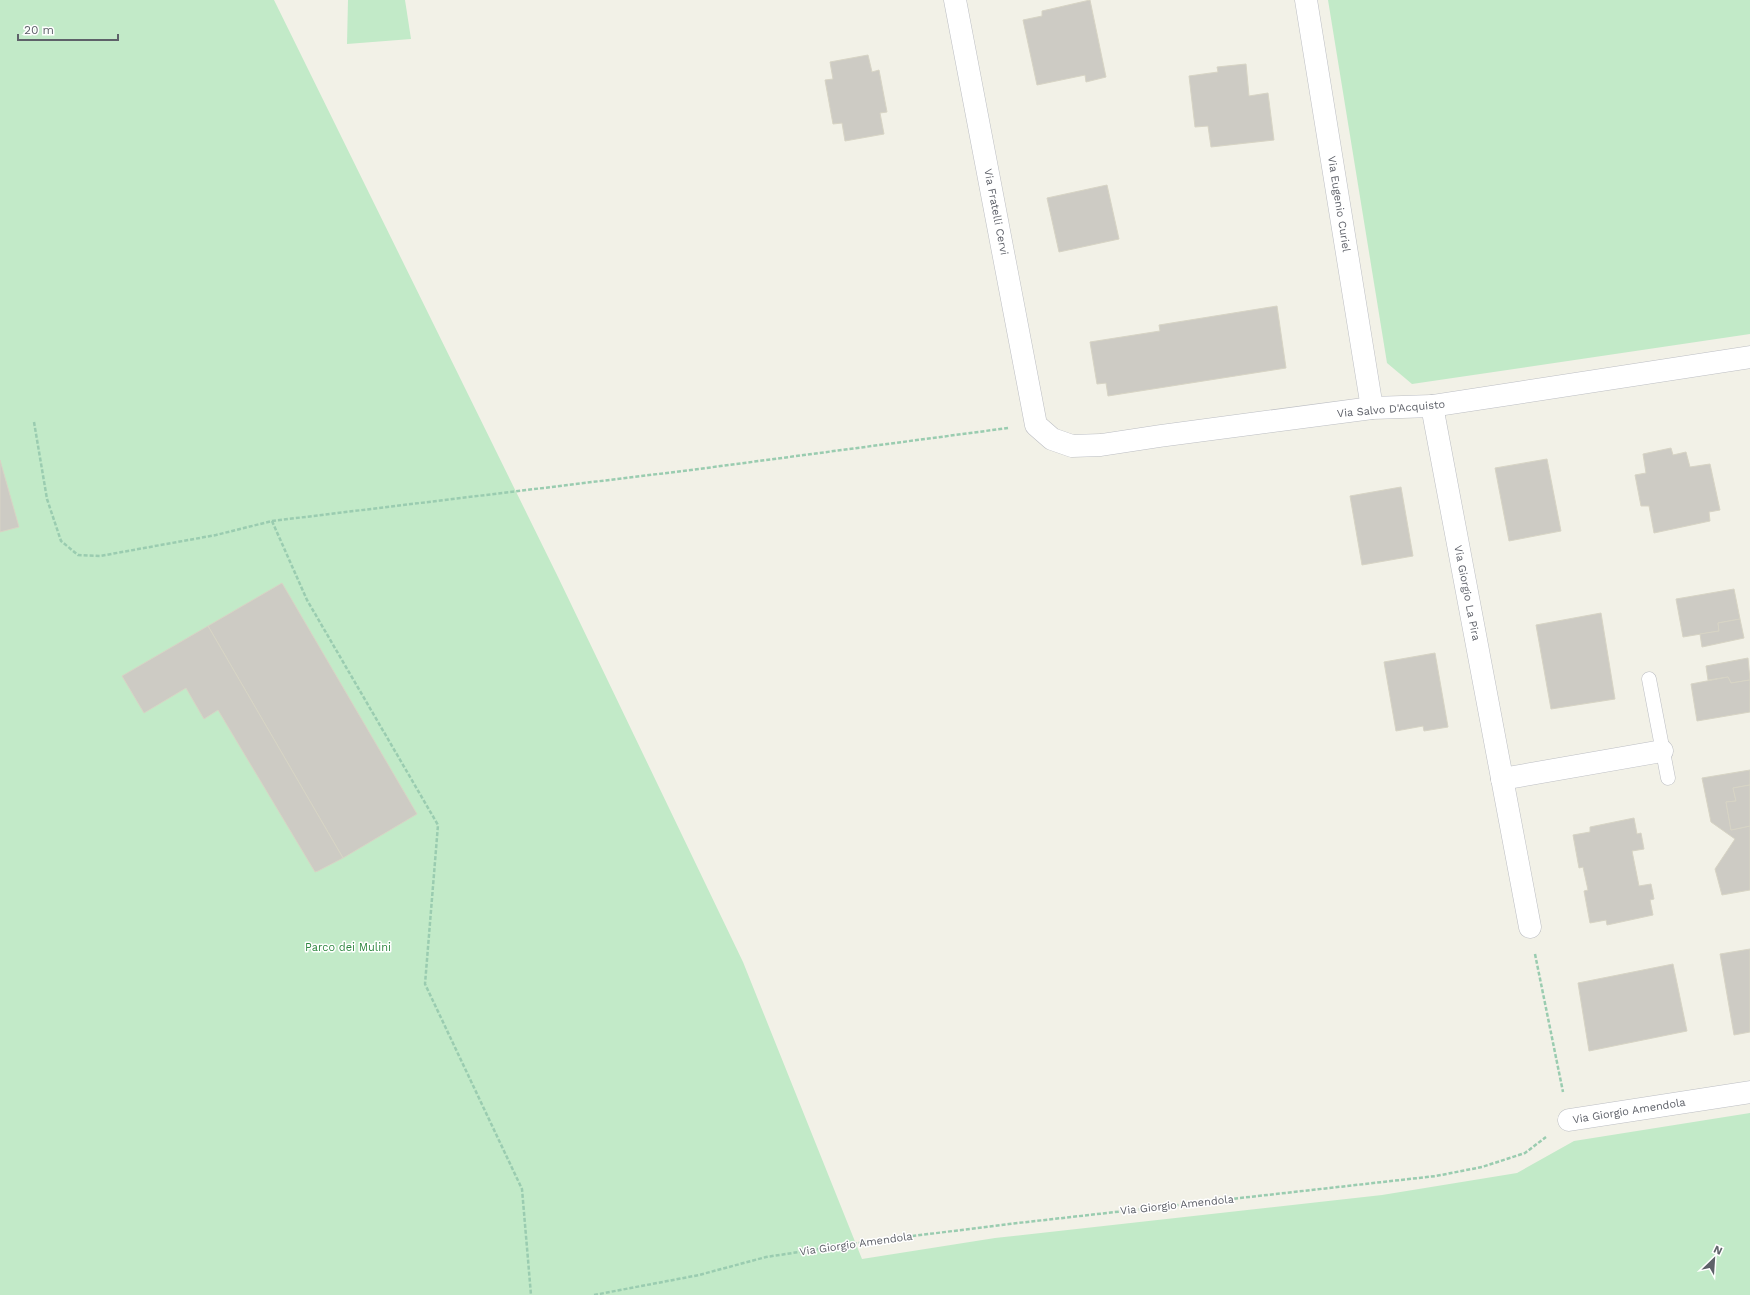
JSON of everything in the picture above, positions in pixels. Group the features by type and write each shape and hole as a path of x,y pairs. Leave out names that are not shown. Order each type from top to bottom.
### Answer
{"street":[{"name":"Via Fratelli Cervi","path":"955,0 1036,425"},
{"name":"Via Eugenio Curiel","path":"1306,0 1372,408"},
{"name":"Via Salvo D'Acquisto","path":"1036,425 1052,439 1072,446 1101,445 1372,408 1432,406 1750,357"},
{"name":"Via Giorgio La Pira","path":"1432,406 1530,927"},
{"path":"1502,779 1662,751"},
{"name":"Via Giorgio Amendola","path":"1569,1120 1750,1092"}],"lane":[{"path":"1649,679 1668,778"}],"path":[{"path":"34,422 47,499 61,541 78,555 100,556 216,535 272,521 691,470 1036,425"},
{"path":"272,521 307,600 438,825 425,984 522,1189 531,1295"},
{"path":"1530,927 1569,1120"},
{"name":"Via Giorgio Amendola","path":"594,1295 699,1275 766,1257 865,1242 1009,1224 1436,1176 1482,1167 1525,1153 1569,1120"}],"green space":[{"name":"Parco dei Mulini","path":"0,0 274,0 558,577 743,962 862,1259 995,1238 1382,1195 1517,1173 1574,1141 1750,1113 1750,1295 0,1295"},
{"path":"348,0 405,0 411,39 347,44"},
{"path":"1328,0 1750,0 1750,334 1412,384 1387,363"}],"building":[{"path":"1090,0 1106,77 1086,82 1085,75 1037,85 1023,20 1042,16 1042,11"},
{"path":"868,55 872,72 879,70 887,112 880,113 884,134 845,141 842,123 833,124 825,80 833,79 830,62"},
{"path":"1246,64 1249,96 1268,93 1274,140 1211,147 1208,126 1195,127 1189,76 1218,72 1217,67"},
{"path":"1107,185 1119,239 1059,252 1047,198"},
{"path":"1277,306 1286,368 1108,396 1106,383 1097,384 1090,342 1160,331 1159,325"},
{"path":"1671,448 1673,455 1686,452 1690,467 1710,464 1720,510 1709,512 1710,521 1654,533 1649,506 1641,506 1635,475 1646,473 1643,454"},
{"path":"1547,459 1561,531 1509,541 1495,468"},
{"path":"0,460 19,527 0,532"},
{"path":"1401,487 1413,556 1362,565 1350,496"},
{"path":"282,583 417,814 343,858 208,626"},
{"path":"1734,589 1740,619 1718,623 1719,631 1683,637 1676,599"},
{"path":"1601,613 1615,699 1551,709 1536,625"},
{"path":"1740,619 1744,638 1702,647 1700,634 1719,631 1718,623"},
{"path":"208,626 343,858 318,871 315,872 218,710 204,719 186,688 144,713 122,676"},
{"path":"1435,653 1448,727 1424,731 1423,726 1396,731 1384,662"},
{"path":"1748,658 1750,680 1731,683 1728,677 1708,680 1706,666"},
{"path":"1728,677 1731,683 1750,680 1750,712 1697,721 1691,684"},
{"path":"1750,770 1750,785 1733,788 1736,801 1726,802 1731,830 1750,826 1750,890 1722,895 1715,869 1735,839 1711,822 1702,778"},
{"path":"1750,785 1750,826 1731,830 1726,802 1736,801 1733,788"},
{"path":"1634,818 1637,834 1641,833 1644,849 1632,851 1639,886 1651,884 1654,899 1650,900 1653,915 1607,925 1606,920 1590,923 1584,891 1588,890 1583,867 1579,868 1573,835 1590,832 1590,827"},
{"path":"1750,949 1750,1032 1734,1035 1720,954"},
{"path":"1673,964 1687,1031 1589,1051 1578,983"}]}
